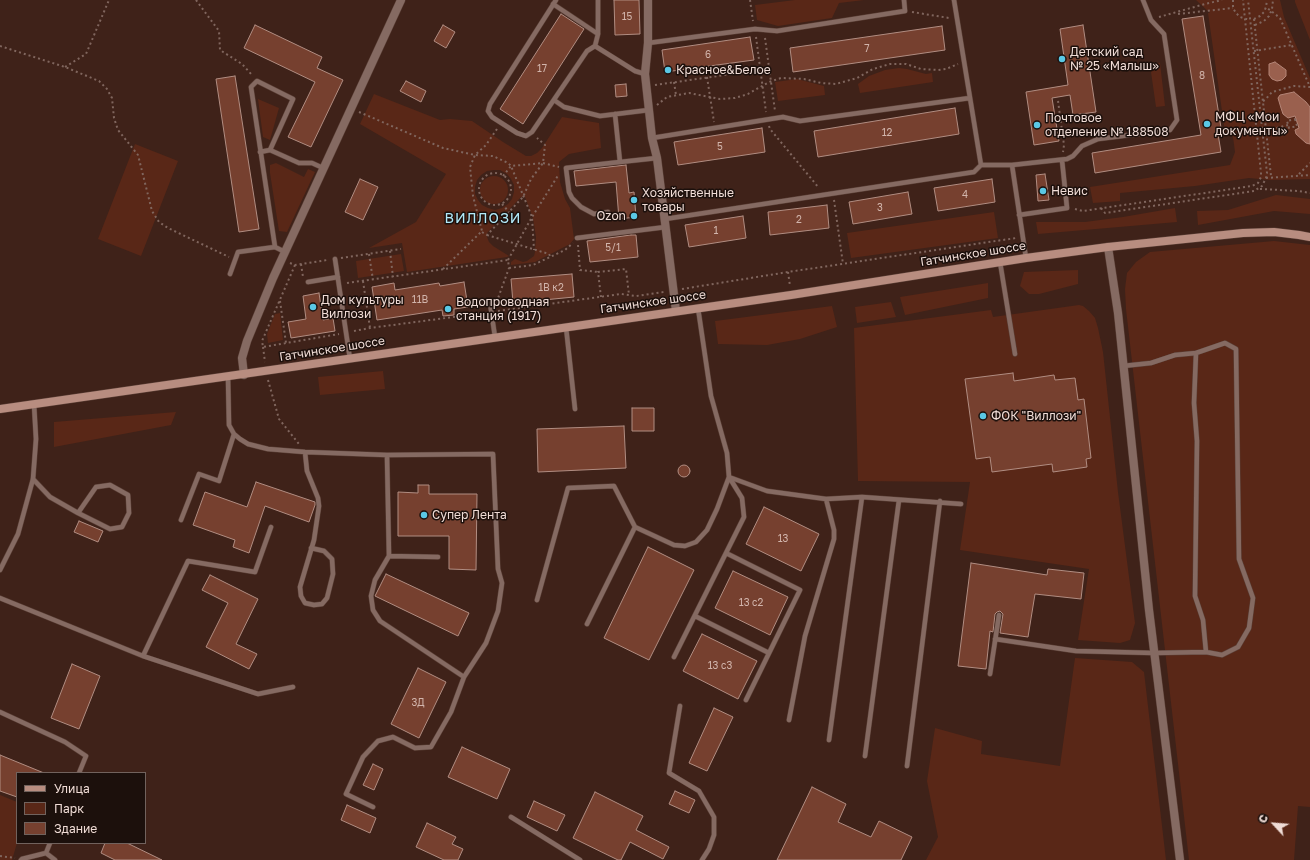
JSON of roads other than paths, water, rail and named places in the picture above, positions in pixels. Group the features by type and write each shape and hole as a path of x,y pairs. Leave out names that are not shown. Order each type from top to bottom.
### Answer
{"main road":[{"name":"Гатчинское шоссе","path":"0,409 244,375 857,285 1108,246 1243,233 1274,232 1310,237"}],"street":[{"path":"244,375 242,358 247,341 285,252 401,0"},
{"path":"648,0 648,44 645,74 652,138 657,158 676,311"},
{"path":"1108,246 1118,313 1154,653 1180,860"}],"lane":[{"path":"598,0 598,34 595,46 587,51 532,132 526,136 517,133 492,117 488,111 490,104 554,2 598,34"},
{"path":"648,44 755,29 777,31 905,11 904,0"},
{"path":"954,0 981,165"},
{"path":"578,238 825,195 974,172 981,165 1012,166 1062,160 1070,158 1079,148 1095,140 1170,130 1176,120 1164,34 1150,20 1143,0"},
{"path":"595,46 635,71 645,74"},
{"path":"270,150 293,99 257,81 251,87 275,247"},
{"path":"652,138 767,119 783,117 800,121 970,98"},
{"path":"554,100 564,107 600,116 649,110"},
{"path":"615,114 620,162"},
{"path":"260,152 270,150 299,163 312,163 323,168"},
{"path":"608,212 594,214 581,207 572,198 568,192 566,168 657,158"},
{"path":"1019,215 1067,208 1062,160"},
{"path":"1012,166 1026,258"},
{"path":"230,274 238,252 275,247 285,252"},
{"path":"335,259 350,359"},
{"path":"1000,262 1015,354"},
{"path":"308,282 338,277"},
{"path":"490,303 495,337"},
{"path":"674,657 744,517 742,498 729,477 726,453 711,396 698,308"},
{"path":"566,327 575,409"},
{"path":"996,639 1076,651 1154,653 1206,652 1222,655 1238,647 1249,628 1253,598 1239,559 1236,349 1225,343 1196,353 1175,356 1151,363 1123,366"},
{"path":"1196,353 1194,403 1197,441 1195,596 1203,620 1206,652"},
{"path":"228,377 229,425 234,434 248,444 305,452 387,455 493,454 498,569 502,583 498,611 486,644 464,677 451,712 431,747 415,748 393,737 378,741 364,756 346,794 373,807"},
{"path":"0,570 18,534 33,479 36,439 34,404"},
{"path":"181,520 199,474 219,481 234,434"},
{"path":"305,452 307,471 318,498 319,506 311,548 300,587 301,596 305,603 314,606 322,604 327,598 333,574 332,559 324,551 311,548"},
{"path":"387,455 389,556 375,580 371,596 373,610 380,621 464,677"},
{"path":"729,477 767,491 826,499 862,497 940,501 961,504"},
{"path":"538,600 568,488 614,486 635,527 674,545 685,546 696,542 707,530 729,477"},
{"path":"33,479 50,497 78,513 110,529 122,527 129,513 128,495 110,484 96,487 78,513"},
{"path":"830,740 862,497"},
{"path":"789,720 805,636 834,539 834,530 826,499"},
{"path":"865,756 899,500"},
{"path":"907,766 940,501"},
{"path":"143,656 188,561 255,572 271,527"},
{"path":"587,624 635,527"},
{"path":"726,553 800,590 746,700"},
{"path":"389,556 438,557"},
{"path":"0,598 143,656 258,694 293,687"},
{"path":"990,674 999,615"},
{"path":"695,616 769,653"},
{"path":"680,706 669,773 699,791 714,817 714,835 709,849 702,860"},
{"path":"0,712 65,742 86,756 79,772"},
{"path":"510,817 580,860"},
{"path":"46,853 50,844"},
{"path":"22,859 46,853"},
{"path":"46,853 55,860"}],"place":[{"name":"Детский сад № 25 «Малыш»","path":"1062,59"},
{"name":"Красное&Белое","path":"668,70"},
{"name":"МФЦ «Мои документы»","path":"1207,124"},
{"name":"Почтовое отделение № 188508","path":"1037,125"},
{"name":"Невис","path":"1043,191"},
{"name":"Хозяйственные товары","path":"634,200"},
{"name":"Ozon","path":"634,216"},
{"name":"Дом культуры Виллози","path":"313,307"},
{"name":"Водопроводная станция (1917)","path":"448,309"},
{"name":"ФОК \"Виллози\"","path":"983,416"},
{"name":"Супер Лента","path":"424,515"}],"district":[{"name":"ВИЛЛОЗИ","path":"483,219"}]}
